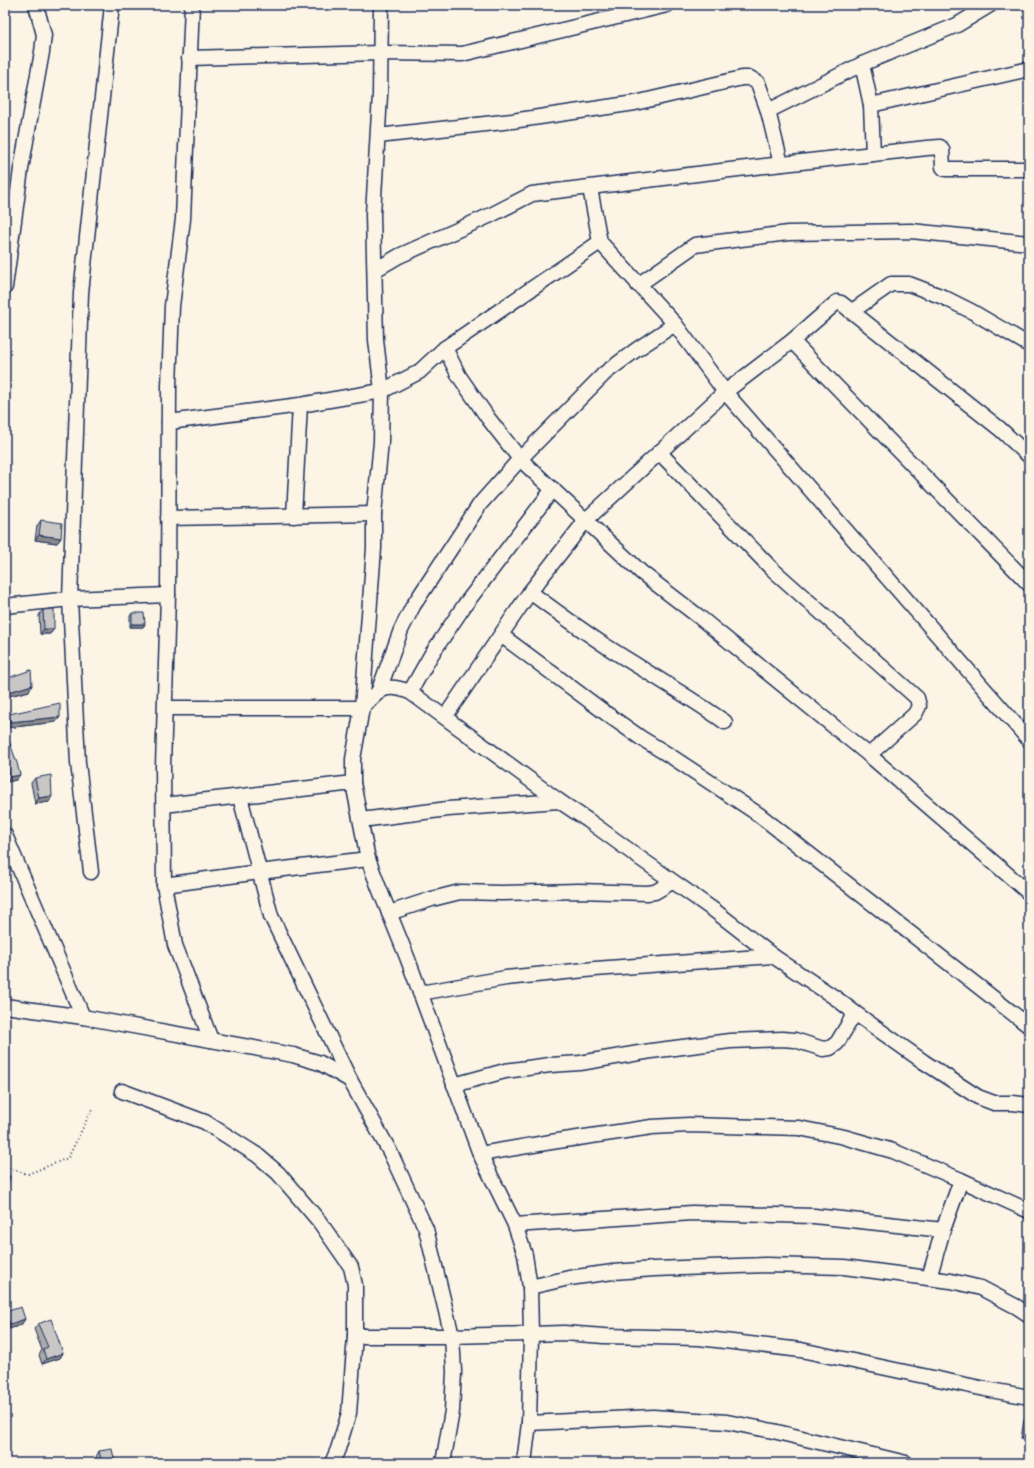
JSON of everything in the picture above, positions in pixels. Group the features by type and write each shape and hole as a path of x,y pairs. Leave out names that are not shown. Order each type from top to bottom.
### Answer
{"street":[{"path":"5,287 21,169 44,35 36,5"},
{"path":"91,872 78,763 70,599 81,293 112,5"},
{"path":"192,5 183,219 172,306 165,708 164,885 175,945 211,1040"},
{"path":"380,5 378,136 373,214 376,340 382,390 381,442 374,514 374,548 362,708 353,759 353,784 368,859 407,957 480,1154 515,1225 525,1255 530,1287 531,1335 529,1423 524,1463"},
{"path":"189,58 380,53 462,54 667,5"},
{"path":"768,111 862,64 957,25 990,5"},
{"path":"862,64 871,105 873,154"},
{"path":"871,105 1029,69"},
{"path":"378,136 512,121 635,103 750,78 758,83 768,111 781,164"},
{"path":"375,270 399,256 491,216 532,194 781,164 940,147 942,149 943,167 945,169 1027,168"},
{"path":"590,188 600,242 674,324 725,392 1029,740"},
{"path":"638,285 695,245 788,233 911,231 1029,243"},
{"path":"169,422 300,405 382,390 419,372 445,348 600,242"},
{"path":"851,312 891,284 909,284 943,297 971,311 1029,345"},
{"path":"445,717 530,592 586,520 725,392 792,341 837,302 842,303 851,312 1000,429 1029,456"},
{"path":"165,708 362,708 379,690 401,630 413,606 480,504 520,459 605,373 674,324"},
{"path":"792,341 1029,584"},
{"path":"445,348 463,382 488,418 520,459 642,572 869,755 1029,893"},
{"path":"294,516 300,405"},
{"path":"659,452 771,568 917,698 919,706 915,714 869,755"},
{"path":"410,692 464,606 553,489"},
{"path":"168,518 374,514"},
{"path":"530,592 606,646 695,700 725,722"},
{"path":"5,606 70,599 168,595"},
{"path":"501,635 618,722 758,814 1029,1026"},
{"path":"379,690 389,687 397,687 410,692 559,801 715,912 773,956 837,999 924,1062 978,1097 994,1103 1013,1103 1029,1106"},
{"path":"164,805 353,784"},
{"path":"240,797 272,916 350,1080 390,1152 426,1229 452,1336 454,1372 452,1411 443,1463"},
{"path":"361,820 448,809 559,801"},
{"path":"5,835 83,1017"},
{"path":"164,885 368,859"},
{"path":"389,913 432,899 460,892 501,893 578,891 648,893 655,892 672,882"},
{"path":"420,993 506,978 773,956"},
{"path":"5,1005 83,1017 293,1055 320,1063 350,1080"},
{"path":"454,1085 505,1071 580,1063 651,1051 730,1041 782,1039 795,1040 823,1049 830,1048 837,1044 855,1013"},
{"path":"122,1091 205,1122 256,1155 278,1173 319,1221 351,1267 355,1285 355,1336 349,1413 332,1463"},
{"path":"480,1154 551,1142 652,1128 690,1125 799,1128 844,1137 893,1151 962,1180 1029,1211"},
{"path":"929,1278 943,1230 962,1180"},
{"path":"515,1225 692,1213 814,1216 943,1230"},
{"path":"530,1287 569,1278 613,1272 718,1266 766,1265 844,1267 951,1281 981,1288 1029,1315"},
{"path":"355,1336 531,1335 564,1333 604,1336 699,1338 801,1350 1029,1397"},
{"path":"529,1423 653,1417 727,1422 773,1431 906,1463"}],"path":[{"path":"5,1167 28,1174 68,1158 92,1110"}],"building":[{"path":"41,520 62,523 61,538 39,535"},
{"path":"54,609 54,629 44,629 43,610"},
{"path":"132,613 144,613 145,624 132,624"},
{"path":"31,670 32,685 9,692 5,679"},
{"path":"60,703 60,717 10,722 9,714"},
{"path":"7,735 20,775 10,777 6,756 5,757 5,736"},
{"path":"51,775 52,796 39,798 35,778"},
{"path":"5,1175 10,1176 5,1194"},
{"path":"21,1307 25,1319 10,1324 5,1312"},
{"path":"51,1319 63,1353 46,1359 43,1349 48,1347 38,1324"},
{"path":"1027,1415 1029,1415 1029,1433 1025,1433"},
{"path":"112,1449 115,1463 102,1463 99,1451"}]}
